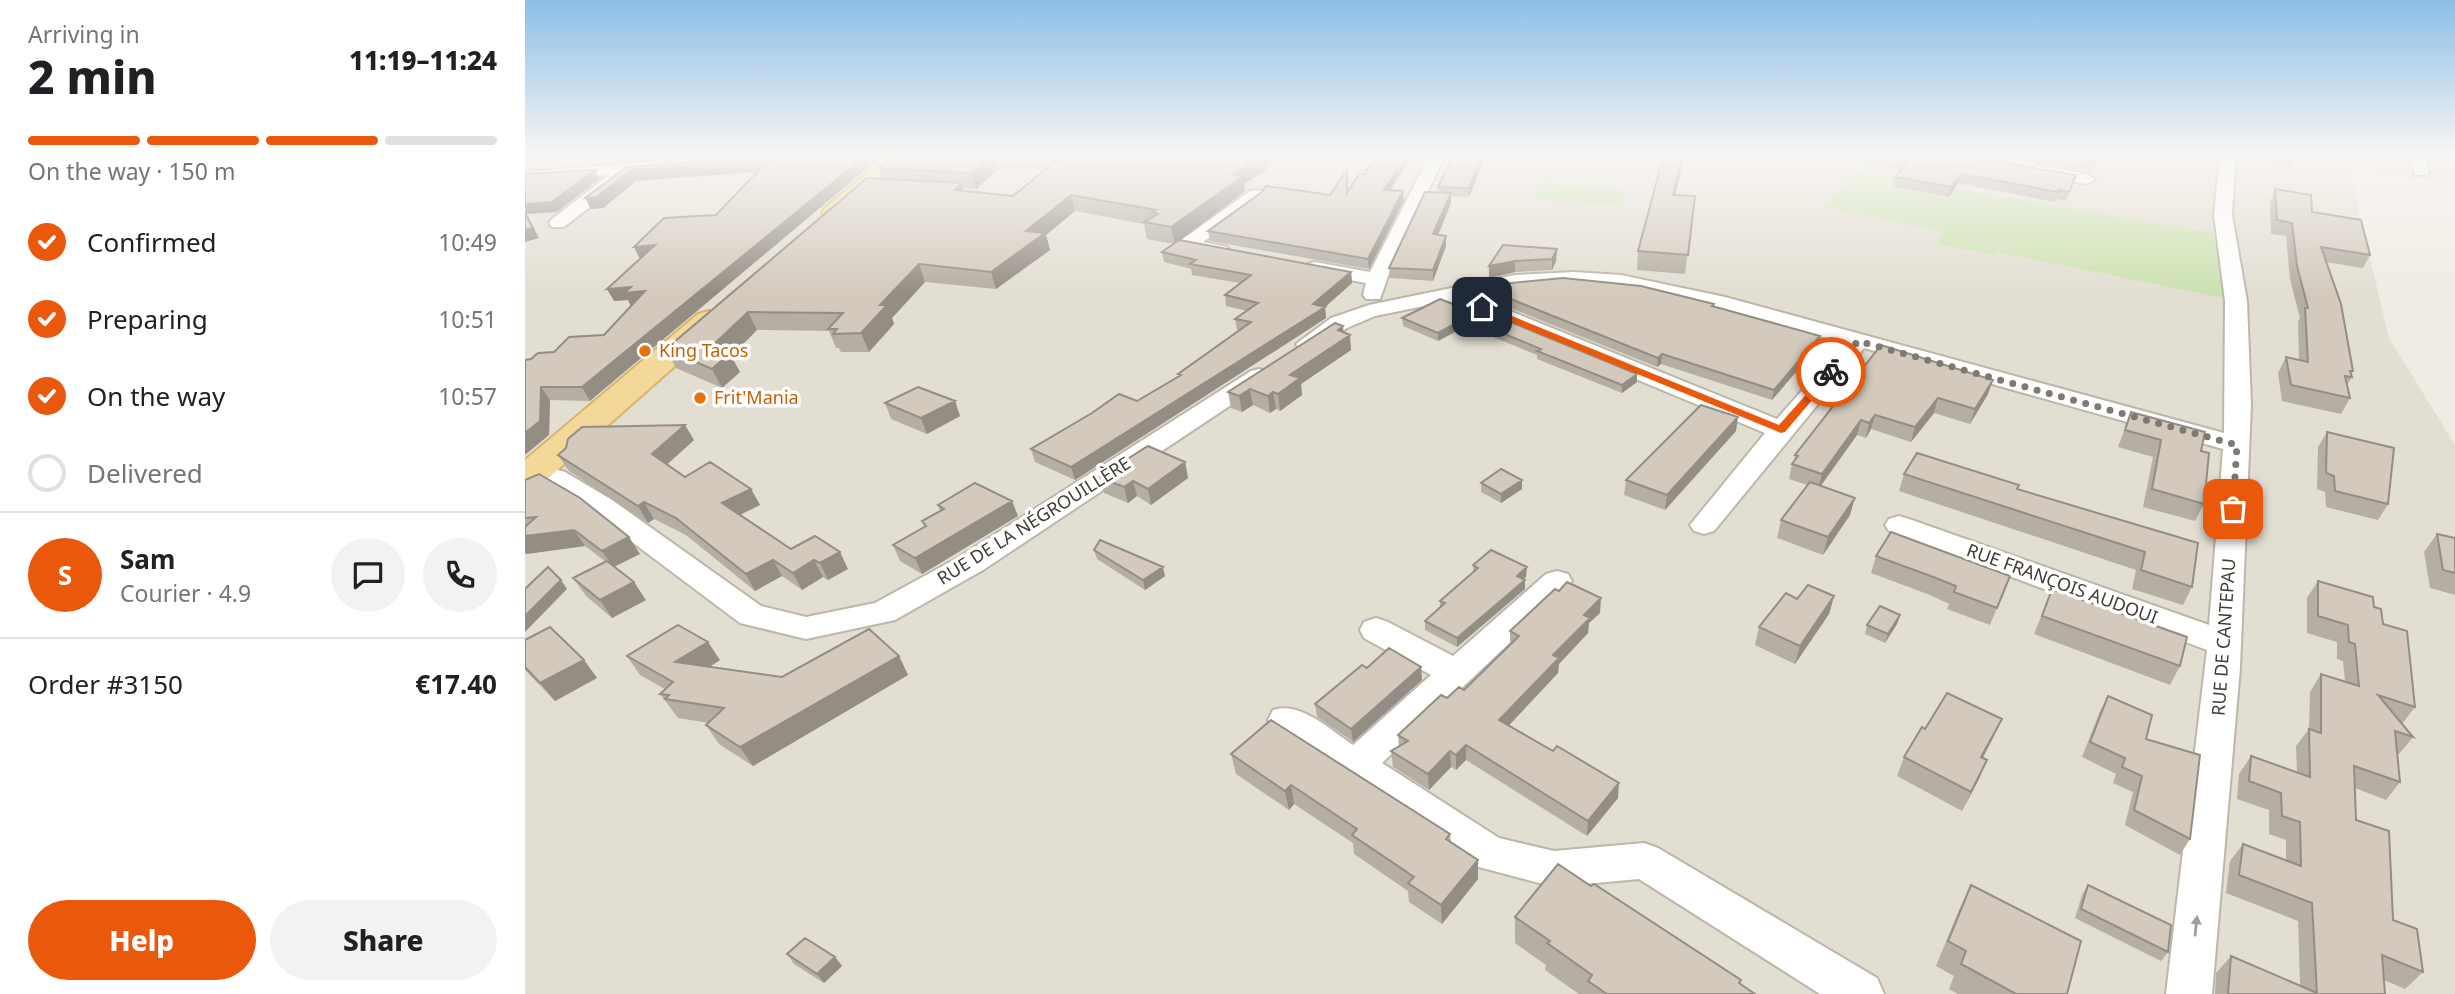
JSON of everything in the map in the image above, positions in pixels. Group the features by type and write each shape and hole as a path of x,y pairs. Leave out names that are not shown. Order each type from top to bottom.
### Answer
{"main road":[{"path":"815,229 848,200"},
{"path":"529,475 732,301"}],"street":[{"path":"558,223 589,200"},
{"path":"1241,255 1187,245 1248,200"},
{"path":"1369,311 1382,265 1415,200"},
{"name":"RUE DE CANTEPAU","path":"2189,994 2224,643 2239,405 2236,301 2223,215 2224,200"},
{"path":"1296,264 1378,279"},
{"name":"RUE DE LA NÉGROUILLÈRE","path":"529,475 555,478 602,506 751,615 806,628 884,612 972,563 1339,323 1369,311 1515,281 1574,278 1621,281 1718,301 2237,445"},
{"path":"1450,294 1781,430"},
{"path":"1704,525 1858,341"},
{"name":"RUE FRANÇOIS AUDOUI","path":"1899,525 2224,643"},
{"path":"1355,765 1557,580"},
{"path":"1376,630 1456,673"},
{"path":"1286,720 1489,853 1554,869 1644,861 1861,994"}],"shaded area":[{"path":"525,200 2356,200 2389,338 2455,445 2455,994 525,994"}],"green space":[{"path":"1552,200 1623,200 1621,206"},
{"path":"1829,200 2024,200 2213,233 2224,298 1997,252 1995,255 1937,244 1944,232 1823,207"}],"building":[{"path":"525,200 554,200 552,202 525,204"},
{"path":"730,200 811,200 582,387 541,387 540,421 525,433 525,360 538,353 554,352 569,337 604,335 645,291 624,293 631,287 607,289 655,245 634,247 664,218 716,215"},
{"path":"841,200 1064,200 1026,231 1045,233 991,272 919,264 880,305 887,305 861,333 833,334 837,329 828,329 843,313 748,312 714,344 730,353 712,369 666,349"},
{"path":"1102,200 1209,200 1171,227 1144,222 1158,214 1152,212 1156,210"},
{"path":"1250,200 1398,200 1368,259 1208,231"},
{"path":"1421,200 1448,200 1433,234 1446,236 1433,270 1389,268"},
{"path":"1652,200 1694,200 1688,255 1638,251"},
{"path":"2276,200 2311,200 2312,212 2361,220 2370,255 2321,247 2341,304 2353,371 2350,371 2352,377 2345,376 2350,398 2291,385 2286,357 2308,362 2305,308 2308,308 2297,266 2292,223 2277,220"},
{"path":"525,213 533,228 525,230"},
{"path":"1179,240 1351,272 1313,304 1325,307 1071,467 1031,449 1119,394 1137,401 1181,375 1178,374 1251,322 1235,319 1258,303 1225,295 1251,275 1190,264 1196,260 1162,252"},
{"path":"1503,245 1557,249 1552,259 1489,266"},
{"path":"1563,278 1641,286 1714,304 1712,306 1820,336 1774,390 1662,354 1658,358 1503,296 1507,294 1500,284"},
{"path":"1440,299 1475,313 1438,333 1402,318"},
{"path":"1481,310 1637,374 1622,385 1537,351 1541,349 1466,318"},
{"path":"1335,323 1343,326 1338,330 1350,335 1290,375 1300,378 1278,394 1273,392 1268,396 1250,389 1239,396 1228,392"},
{"path":"1881,345 1993,380 1975,409 1938,398 1915,427 1875,415 1869,423 1861,420 1822,474 1792,464 1798,456 1795,455"},
{"path":"918,387 955,401 921,418 885,403"},
{"path":"1701,405 1738,417 1667,495 1626,480"},
{"path":"2131,412 2205,432 2201,451 2209,453 2204,504 2152,489 2161,440 2125,430"},
{"path":"685,425 652,454 685,477 710,462 751,489 722,503 791,549 815,536 840,552 820,563 814,560 793,573 773,560 746,574 676,518 644,502 638,506 558,455 566,448 568,439 582,427"},
{"path":"2327,432 2394,448 2388,504 2335,491 2334,476 2326,473"},
{"path":"1148,446 1185,462 1148,489 1133,481 1124,487 1099,477"},
{"path":"1917,453 2019,485 2017,489 2198,543 2192,587 2141,570 2145,552 1904,474"},
{"path":"1501,469 1522,480 1501,494 1481,483"},
{"path":"539,474 580,498 629,537 602,551 574,530 525,536 525,527 536,517 525,518 525,480"},
{"path":"1810,482 1855,498 1828,537 1781,520"},
{"path":"975,483 1012,501 915,558 893,545 926,526 922,521 944,509 938,505"},
{"path":"1891,532 2010,576 1997,608 1954,592 1956,586 1876,556"},
{"path":"2437,534 2455,538 2455,573 2443,570"},
{"path":"1100,540 1163,567 1143,580 1094,550"},
{"path":"1491,550 1527,567 1517,576 1525,580 1457,638 1425,621 1445,603 1440,601 1478,568 1473,565"},
{"path":"607,561 634,582 600,600 573,578"},
{"path":"548,567 561,580 525,616 525,589"},
{"path":"2318,581 2373,597 2374,607 2381,609 2383,624 2407,631 2415,707 2378,695 2413,737 2395,731 2400,782 2354,766 2356,820 2389,831 2393,920 2417,929 2423,972 2382,955 2385,994 2317,994 2312,903 2239,875 2243,844 2301,866 2300,822 2282,816 2281,793 2249,781 2251,756 2310,777 2309,729 2321,733 2321,674 2359,686 2355,644 2349,642 2348,625 2318,616"},
{"path":"1567,582 1601,598 1584,615 1590,618 1553,655 1559,658 1499,720 1553,751 1557,746 1619,783 1588,821 1466,745 1456,755 1450,751 1428,774 1391,751 1408,741 1398,735 1441,695 1447,698 1459,687 1464,690 1519,636 1510,631 1555,589 1559,591"},
{"path":"1808,585 1834,596 1800,646 1759,627 1786,593 1797,599"},
{"path":"2052,589 2187,637 2180,666 2042,616"},
{"path":"1880,606 1900,615 1888,634 1867,625"},
{"path":"678,625 708,642 675,662 782,677 869,629 899,656 740,747 706,725 724,708 665,699 669,695 660,694 673,682 627,656"},
{"path":"550,627 584,660 540,683 525,667 525,640"},
{"path":"1389,648 1421,667 1351,729 1315,704 1362,665 1367,668"},
{"path":"1947,693 2002,719 1981,757 1987,760 1971,792 1904,757"},
{"path":"2108,696 2152,715 2146,739 2200,755 2190,839 2134,810 2142,776 2122,767 2125,758 2090,742"},
{"path":"1271,720 1450,834 1446,839 1478,860 1441,905 1408,883 1414,877 1352,835 1357,829 1291,785 1285,791 1231,754"},
{"path":"1558,864 1591,886 1594,884 1741,980 1739,983 1755,994 1607,994 1588,981 1592,975 1515,917"},
{"path":"1971,885 2081,941 2067,994 2016,994 1961,964 1966,951 1948,941"},
{"path":"2088,885 2171,925 2168,952 2081,909"},
{"path":"805,938 835,957 817,974 787,954"},
{"path":"2231,956 2317,993 2317,994 2228,994"}],"way so far":[{"path":"1831,372 1858,341 2237,445 2233,509"}],"place":[{"name":"King Tacos","path":"645,351"},
{"name":"Frit'Mania","path":"700,398"}],"route":[{"path":"1482,307 1781,430 1831,372"}]}
